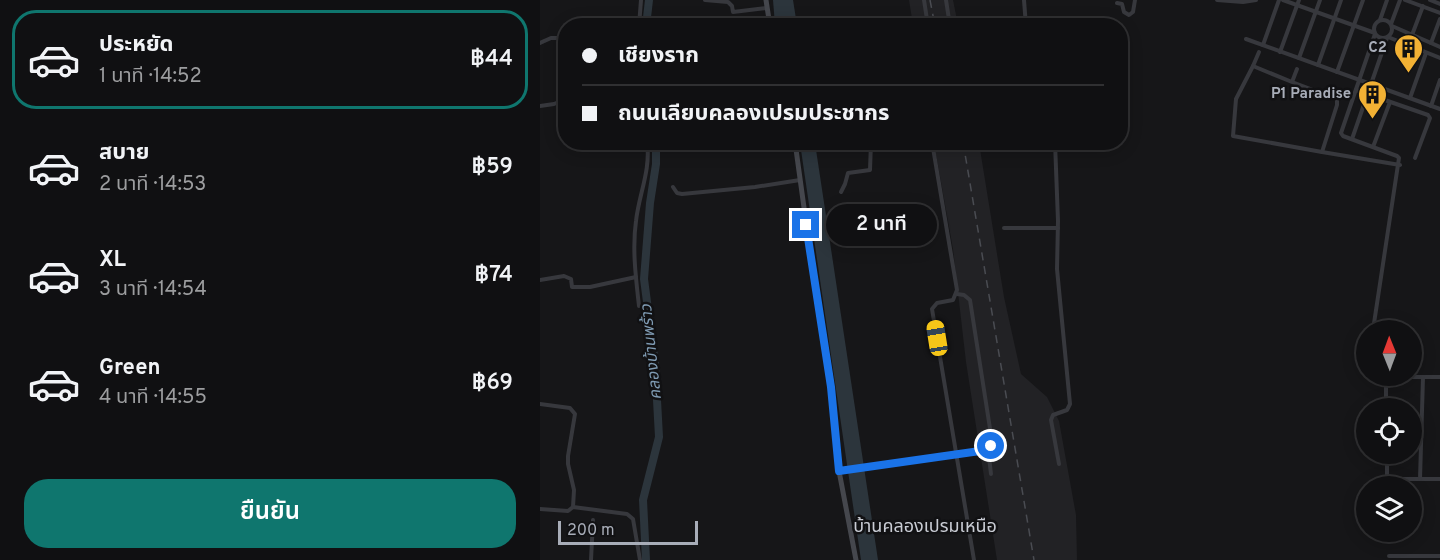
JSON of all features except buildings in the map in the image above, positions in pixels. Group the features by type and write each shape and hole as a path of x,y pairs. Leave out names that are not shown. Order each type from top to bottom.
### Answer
{"street":[{"path":"640,18 641,0"},
{"path":"705,0 728,2 732,6 732,12 767,8"},
{"path":"766,0 769,18"},
{"path":"924,0 927,18"},
{"path":"946,0 949,18"},
{"path":"1024,0 1025,18"},
{"path":"1117,3 1122,4 1124,12 1128,15 1133,12 1135,0"},
{"path":"1217,0 1244,2 1256,0"},
{"path":"1263,45 1281,0 1298,3 1381,38 1388,37 1440,58"},
{"path":"1299,58 1320,0"},
{"path":"1318,65 1341,0"},
{"path":"1337,72 1363,0"},
{"path":"1374,320 1384,250 1400,165 1397,156 1352,140 1341,133 1375,34 1375,25 1380,21 1387,0"},
{"path":"1352,140 1388,37 1392,33 1391,25 1400,0"},
{"path":"1405,0 1440,13"},
{"path":"1430,0 1440,4"},
{"path":"1280,52 1298,3"},
{"path":"1412,35 1423,6"},
{"path":"1431,43 1440,19"},
{"path":"1380,21 1385,20 1391,25 1440,47"},
{"path":"540,43 551,38 558,38"},
{"path":"1246,39 1440,109"},
{"path":"1258,52 1236,99 1233,136 1400,165"},
{"path":"1410,98 1426,53"},
{"path":"1253,66 1337,99 1322,152"},
{"path":"1292,82 1297,69"},
{"path":"1431,106 1440,80"},
{"path":"1356,90 1428,115 1430,118 1415,158"},
{"path":"540,106 558,102"},
{"path":"1373,147 1390,102"},
{"path":"639,306 635,231 645,181 648,150"},
{"path":"796,150 856,560"},
{"path":"841,192 846,184 848,173 870,170 871,150"},
{"path":"933,150 957,294 953,300 937,303 932,309 974,560"},
{"path":"1055,150 1058,278 1070,404 1067,410 1053,415 1051,420 1059,464"},
{"path":"674,188 677,193 682,194 800,180"},
{"path":"1004,228 1058,228"},
{"path":"540,280 564,276 571,279 572,287 583,288 636,277"},
{"path":"957,294 964,295 970,300 991,435 991,446 987,453 991,474"},
{"path":"1420,476 1423,377 1440,377"},
{"path":"540,404 570,408 574,411 568,464 574,490 573,507"},
{"path":"842,471 980,451 987,453"},
{"path":"1422,479 1440,479"},
{"path":"540,509 568,511 573,507 627,514 633,519 639,560"},
{"path":"591,560 593,520"},
{"path":"1389,556 1440,556"}],"shaded area":[{"path":"773,0 793,0 796,18 774,18"},
{"path":"909,0 953,0 957,18 912,18"},
{"path":"801,150 816,150 878,560 861,560"},
{"path":"935,150 980,150 1004,297 1021,374 1047,397 1059,421 1076,515 1077,560 997,560 966,362 953,249"}],"waterway":[{"name":"คลองบ้านพร้าว","path":"647,18 649,0"},
{"name":"คลองบ้านพร้าว","path":"646,560 643,500 659,437 655,363 644,279 656,150"}],"railway":[{"path":"930,0 933,18"},
{"path":"964,150 1034,560"}],"place":[{"name":"C2","path":"1408,74"},
{"name":"P1 Paradise","path":"1372,120"}],"district":[{"name":"บ้านคลองเปรมเหนือ","path":"925,527"}],"route":[{"path":"806,225 831,387 839,471 980,451 987,453 991,446"}]}
